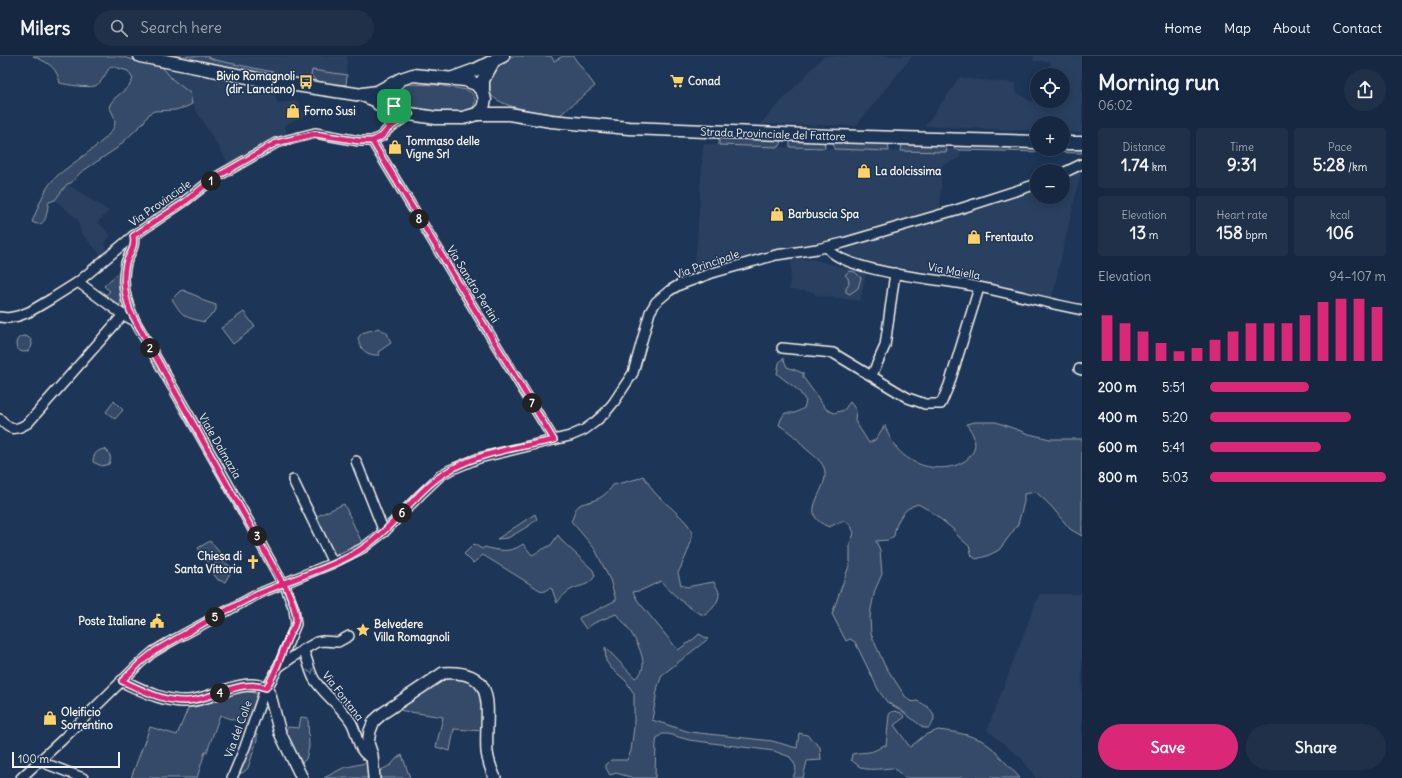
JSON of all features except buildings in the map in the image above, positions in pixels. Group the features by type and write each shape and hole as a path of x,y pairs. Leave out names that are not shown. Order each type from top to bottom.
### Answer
{"main road":[{"path":"140,56 263,80 349,92 362,95 392,112 392,94 394,86 401,79"},
{"path":"450,79 475,70 498,59"},
{"path":"477,114 482,108 484,96 483,80 498,59"},
{"name":"Strada Provinciale del Fattore","path":"401,79 413,75 465,80 476,84 484,96 496,107 509,114"},
{"path":"362,95 377,92 401,79"},
{"name":"Strada Provinciale del Fattore","path":"392,112 450,119 463,118 477,114 509,114 551,121 629,128 1030,142"},
{"path":"1070,142 1082,143"}],"street":[{"path":"349,92 379,106 388,113 392,112 388,129"},
{"path":"372,141 382,136 388,129 410,114"},
{"name":"Via Provinciale","path":"1,319 18,316 29,312 78,282 133,236 186,201 213,179 276,143 315,134 359,141 372,141"},
{"name":"Via Sandro Pertini","path":"372,141 554,440"},
{"path":"1070,170 1082,164"},
{"name":"Via Principale","path":"21,778 140,663 155,651 258,594 334,563 363,548 384,532 420,494 441,475 450,470 479,458 570,436 584,430 595,422 605,414 633,373 650,312 656,302 669,290 712,274 776,255 827,247 956,210 1030,186"},
{"name":"Viale Dalmazia","path":"133,236 134,243 126,262 124,281 126,300 135,321 284,583"},
{"name":"Via Maiella","path":"827,247 829,251 843,260 884,272 979,288 1082,310"},
{"path":"872,375 885,346 895,274"},
{"path":"78,282 123,315 135,321"},
{"path":"782,348 833,353 872,375 908,398 925,404 941,404 949,385 979,288"},
{"path":"0,419 6,426 13,429 20,428 28,423 123,315"},
{"path":"356,461 384,532"},
{"path":"293,480 334,563"},
{"path":"266,688 277,668 296,624 294,609 284,583"},
{"path":"277,668 302,650 317,642 338,642 349,636"},
{"name":"Via Fontana","path":"302,650 307,657 314,679 350,721 362,752 372,757"},
{"path":"374,778 372,757 368,743 370,731 374,721 383,713 443,673 464,673 473,677 483,686 487,705 487,752 489,763 495,778"},
{"path":"122,681 160,697 186,701 239,687 256,685 266,688 270,695 280,732 302,778"},
{"name":"Via del Colle","path":"232,778 245,747 266,688"},
{"path":"39,761 83,778"}],"shaded area":[{"path":"33,56 118,56 147,63 163,68 172,79 190,93 192,104 175,110 154,111 149,114 143,123 117,148 80,173 71,183 67,184 55,200 49,202 47,214 44,222 41,224 32,222 49,184 59,174 99,144 113,129 115,122 114,116 109,107 114,99 130,84 133,79 128,71 111,66 102,80 97,85 92,87 60,83 54,69 51,66"},
{"path":"161,56 206,56 215,60 282,74 280,78"},
{"path":"206,56 347,56 346,86 280,78 281,74 215,60"},
{"path":"509,56 551,56 554,61 563,56 573,56 595,86 560,115 537,112 508,105 496,99 489,92 489,82 497,70 495,68"},
{"path":"824,56 912,56 856,126 760,124"},
{"path":"1034,56 1082,56 1082,133 1070,132 1070,116 1030,116 1030,131 925,126 960,77 1016,83 1016,92 1030,101 1030,108 1070,108 1070,68 1050,68 1051,61 1033,61"},
{"path":"163,66 207,75 210,79 273,91 278,103 298,101 305,116 284,125 288,135 263,145 230,166 192,104 190,93 172,79"},
{"path":"312,70 347,75 346,85 327,84 318,81 311,76"},
{"path":"402,85 437,85 467,90 473,95 475,101 471,109 461,112 443,112 404,105 399,103 395,95"},
{"path":"719,137 782,139 779,147 719,145"},
{"path":"792,139 824,141 825,148 790,147 790,141"},
{"path":"834,141 888,143 889,151 834,149"},
{"path":"902,142 945,144 947,152 901,151"},
{"path":"703,144 889,151 947,152 946,149 962,150 960,158 942,165 940,209 865,232 826,241 788,247 694,274"},
{"path":"955,144 1030,146 1030,152 954,149"},
{"path":"1070,148 1082,148 1082,153 1070,153"},
{"name":"Frentauto","path":"1082,168 1052,297 939,273 883,265 846,255 846,247 919,226 973,207 1030,190 1030,204 1070,204 1070,174"},
{"path":"67,184 109,211 98,222 111,236 104,243 107,251 102,256 81,233 78,220 55,200"},
{"path":"792,258 815,260 866,273 860,301 815,295 814,292 789,290"},
{"path":"849,271 855,272 861,278 858,288 850,294 846,292 846,288 849,283 848,278 845,275"},
{"path":"119,272 118,282 121,304 118,306 99,291 100,290 106,295 110,291 104,286"},
{"path":"183,290 199,297 204,301 216,305 216,310 204,322 188,317 182,313 172,299"},
{"path":"244,312 255,327 233,344 221,328"},
{"path":"379,328 387,333 391,343 378,352 380,355 368,353 360,346 358,338 362,333"},
{"path":"24,336 30,338 32,344 30,350 24,352 18,350 16,344 18,338"},
{"path":"783,358 787,367 803,373 803,377 826,409 834,413 844,410 850,402 856,410 855,421 869,443 875,440 885,425 896,447 911,460 929,467 947,467 963,462 972,453 974,440 966,424 975,422 996,422 1029,434 1050,439 1082,439 1082,536 1070,529 1051,506 1036,492 1024,494 1024,502 1018,524 999,550 987,556 976,559 972,556 969,546 953,529 929,510 918,504 908,509 901,516 896,525 894,536 888,540 876,541 880,550 882,574 875,590 871,609 871,634 884,664 906,697 911,701 917,701 926,706 934,715 934,719 929,728 924,728 902,711 887,702 879,691 855,642 850,639 846,641 832,614 850,563 850,544 854,533 851,526 845,521 829,527 819,522 815,516 815,502 822,488 825,472 822,464 817,458 794,436 779,425 785,413 795,413 804,408 806,401 798,390 777,374 779,363"},
{"path":"114,401 123,410 115,419 106,412"},
{"path":"105,449 110,456 109,464 102,466 93,462 96,453"},
{"path":"643,476 655,493 677,513 691,529 692,536 690,547 678,573 681,585 687,587 714,582 719,592 715,605 705,615 694,610 675,596 661,581 642,590 633,592 638,601 678,650 699,634 708,639 662,675 658,686 652,720 690,732 772,741 797,748 799,733 807,735 820,747 821,760 807,761 803,778 793,778 796,769 790,757 774,751 689,740 668,734 662,734 657,738 655,778 634,778 616,773 610,775 606,768 606,765 611,760 627,760 631,751 634,727 634,694 626,681 611,668 606,661 605,647 635,678 641,673 643,665 642,656 633,636 616,614 594,623 586,629 579,619 580,617 616,600 610,580 595,549 571,521 576,508 581,504 600,498 606,494 613,485"},
{"path":"344,504 363,545 334,558 315,517"},
{"path":"535,514 537,519 530,525 508,538 497,539"},
{"path":"558,535 563,542 593,570 595,576 588,583 567,592 557,603 552,589 549,588 543,592 483,555 473,563 464,554 474,544 482,549 485,547 509,550 523,544 532,555 551,545"},
{"path":"210,541 221,554 208,562 198,548"},
{"path":"222,561 233,568 225,582 218,580 212,572 216,562"},
{"path":"1039,594 1082,594 1082,778 1036,778 1022,759 987,730"},
{"path":"449,675 468,677 482,694 484,731 454,729 450,751 436,747 443,717 398,710"},
{"path":"243,691 261,694 251,726 220,715 207,752 205,752 197,778 131,778 150,727 177,735 189,706 212,702"},
{"path":"895,711 901,713 905,717 894,725 910,747 925,735 938,730 967,735 981,740 992,748 1020,778 905,778 894,768 862,768 851,760 852,754 872,751 884,745 886,746 889,715 891,712"},
{"path":"301,717 308,718 309,747 306,759 299,766 284,733 288,727 299,728"},
{"path":"254,733 257,734 257,740 248,768 239,774 239,767"},
{"path":"402,755 410,778 377,778 377,772 391,765"},
{"path":"369,762 372,778 324,778 343,768"}],"place":[{"name":"Conad","path":"677,81"},
{"name":"Bivio Romagnoli (dir. Lanciano)","path":"306,82"},
{"name":"Forno Susi","path":"293,111"},
{"name":"Tommaso delle Vigne Srl","path":"395,147"},
{"name":"La dolcissima","path":"864,171"},
{"name":"Barbuscia Spa","path":"777,214"},
{"name":"Frentauto","path":"974,237"},
{"name":"Chiesa di Santa Vittoria","path":"253,562"},
{"name":"Poste Italiane","path":"157,621"},
{"name":"Belvedere Villa Romagnoli","path":"363,630"},
{"name":"Oleificio Sorrentino","path":"50,718"}],"route":[{"path":"394,106 388,129 377,139 372,141 359,141 315,134 276,143 213,179 186,201 133,236 134,243 126,262 124,281 124,290 130,311 283,584 284,583 294,609 296,624 276,670 266,688 256,685 239,687 186,701 160,697 122,681 153,652 216,616 258,594 283,584 284,583 310,573 350,556 363,548 384,532 420,494 441,475 461,464 479,458 554,440 372,141 377,139 382,136 388,129 410,114 394,106"}]}
